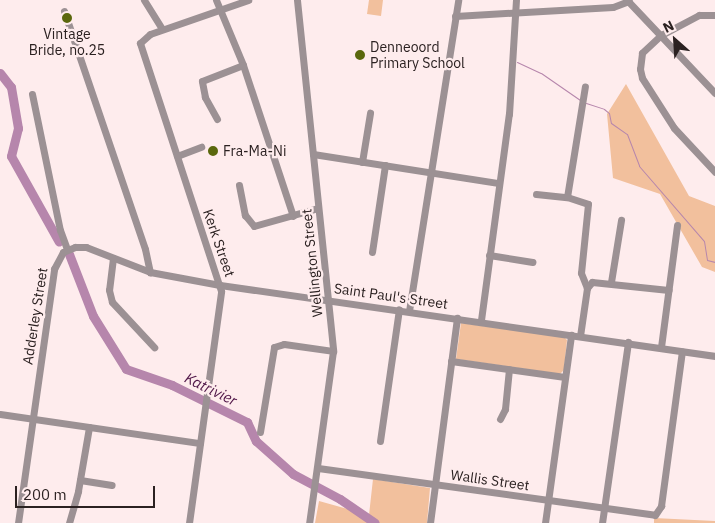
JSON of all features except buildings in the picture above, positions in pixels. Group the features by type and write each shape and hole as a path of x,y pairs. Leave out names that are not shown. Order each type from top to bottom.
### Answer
{"street":[{"path":"144,0 162,29 248,0"},
{"path":"216,0 243,65 293,216"},
{"name":"Wellington Street","path":"297,0 333,352 310,523"},
{"path":"409,311 429,170 458,0"},
{"path":"481,320 509,114 516,0"},
{"path":"455,16 613,8 628,1 715,93"},
{"path":"64,11 145,249 150,272"},
{"path":"715,14 699,14 661,35 642,53 641,76 674,128 715,172"},
{"name":"Kerk Street","path":"162,29 143,38 140,50 220,285 188,523"},
{"path":"217,119 205,97 202,81 243,65"},
{"path":"567,197 586,86"},
{"path":"32,94 60,230 68,249"},
{"path":"362,162 370,113"},
{"path":"177,156 201,147"},
{"path":"313,154 429,170 499,183"},
{"path":"372,252 386,165"},
{"path":"239,185 245,215 254,226 318,208"},
{"path":"536,194 567,197 585,202 588,206 581,272 587,288 580,336"},
{"path":"611,282 620,220"},
{"path":"661,347 677,225"},
{"name":"Saint Paul's Street","path":"68,249 86,247 150,272 220,285 481,320 715,356"},
{"name":"Adderley Street","path":"18,522 54,269 68,249"},
{"path":"489,256 532,262"},
{"path":"113,258 109,290 112,302 154,347"},
{"path":"587,288 595,281 669,290"},
{"path":"380,441 399,309"},
{"path":"430,522 456,318"},
{"path":"544,523 571,335"},
{"path":"602,523 628,342"},
{"path":"260,432 274,347 284,344 333,352"},
{"name":"Wallis Street","path":"318,468 604,509 658,514 682,351"},
{"path":"451,361 565,376"},
{"path":"500,419 505,409 509,369"},
{"path":"0,414 200,443"},
{"path":"68,523 80,480 89,427"},
{"path":"80,480 112,485"}],"shaded area":[{"path":"369,0 383,0 381,16 367,14"},
{"path":"626,84 689,196 715,206 715,272 702,267 660,194 613,178 607,114"},
{"path":"461,323 564,337 567,340 564,370 560,374 456,359"},
{"path":"373,479 430,488 427,523 315,523 319,501 369,515"},
{"path":"654,518 715,521 715,523 654,523"}],"waterway":[{"path":"517,62 541,73 580,100"},
{"name":"Katrivier","path":"0,73 11,87 18,128 11,156 59,242"},
{"path":"586,103 604,109 609,113 611,123 627,134 639,166 704,241 707,260 715,262"},
{"name":"Katrivier","path":"69,254 93,316 126,369 172,385 247,422 256,441 293,474 340,499 375,523"}],"place":[{"name":"Vintage Bride, no.25","path":"67,18"},
{"name":"Denneoord Primary School","path":"360,55"},
{"name":"Fra-Ma-Ni","path":"213,151"}]}
